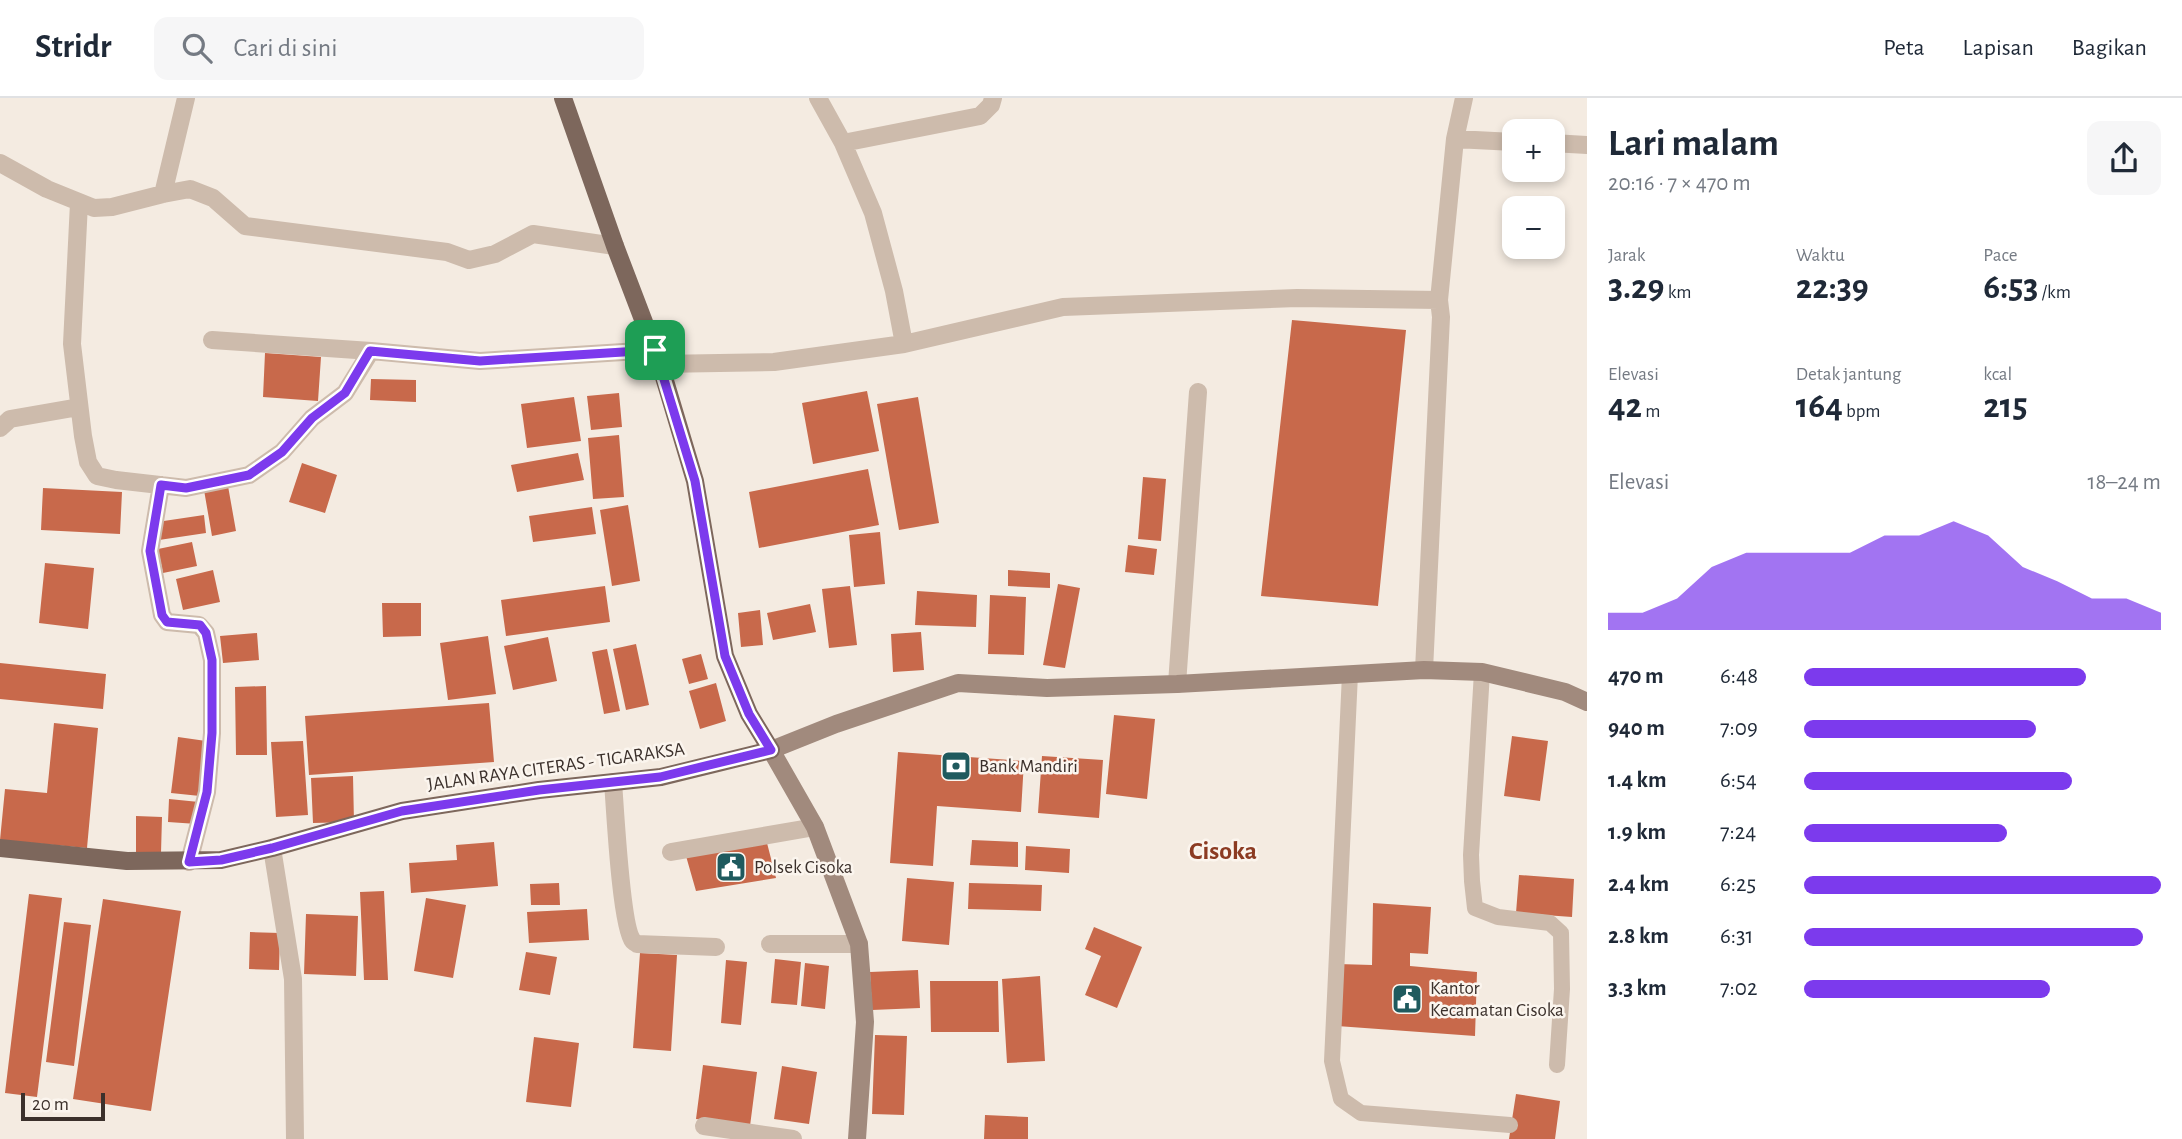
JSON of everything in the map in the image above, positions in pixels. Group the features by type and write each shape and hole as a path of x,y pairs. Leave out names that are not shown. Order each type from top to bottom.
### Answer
{"main road":[{"path":"563,98 615,246 658,357 695,481 725,656 749,714 771,750"},
{"name":"JALAN RAYA CITERAS - TIGARAKSA","path":"0,848 127,862 221,860 402,811 539,790 660,777 771,750"}],"street":[{"path":"163,194 186,98"},
{"path":"818,98 843,144 873,214 894,291 904,344"},
{"path":"843,144 981,116 991,105 993,98"},
{"path":"1424,670 1441,317 1439,300 1455,139 1464,98"},
{"path":"1455,139 1502,141"},
{"path":"1565,144 1587,145"},
{"path":"0,163 47,189 94,208 112,207 190,189 213,198 245,226 447,252 469,260 495,254 533,234 615,246"},
{"path":"79,203 72,344 88,462 97,476 186,488 249,475 282,452 312,418 345,393 370,351"},
{"path":"212,340 480,361 658,357 774,362 904,344 1063,307 1297,298 1439,300"},
{"path":"1177,684 1198,392"},
{"path":"0,428 10,418 79,407"},
{"path":"161,485 150,551 162,615 167,622 200,625 206,633 212,660 212,733 207,792 189,862"},
{"path":"857,1139 865,1022 859,944 816,827 771,750 836,724 958,683 1047,688 1177,684 1424,670 1482,672 1564,692 1587,702"},
{"path":"613,782 622,887 632,941 637,944 716,947"},
{"path":"671,852 816,827"},
{"path":"272,848 293,979 295,1139"},
{"path":"770,944 859,944"},
{"path":"704,1126 793,1139"}],"lane":[{"path":"1482,672 1471,855 1475,908 1498,917 1550,923 1561,933 1562,989 1557,1065"},
{"path":"1350,674 1332,1061 1341,1098 1361,1113 1510,1125"}],"building":[{"path":"1292,320 1406,330 1378,606 1261,596"},
{"path":"265,353 321,357 318,401 263,397"},
{"path":"371,379 416,380 416,402 370,400"},
{"path":"867,391 879,451 813,464 802,403"},
{"path":"619,393 622,427 591,430 587,396"},
{"path":"574,397 581,441 527,448 521,404"},
{"path":"918,397 939,523 899,530 877,404"},
{"path":"619,435 624,497 593,499 588,438"},
{"path":"578,453 584,480 517,492 511,465"},
{"path":"302,463 337,475 325,513 289,502"},
{"path":"868,469 879,525 759,548 749,492"},
{"path":"1143,477 1166,479 1161,541 1138,539"},
{"path":"228,486 236,531 212,536 204,490"},
{"path":"43,488 122,492 120,534 41,530"},
{"path":"628,505 640,581 612,586 600,510"},
{"path":"592,507 596,534 533,542 529,516"},
{"path":"204,515 206,533 159,540 157,522"},
{"path":"880,532 885,584 854,587 849,535"},
{"path":"192,542 197,566 163,573 158,549"},
{"path":"1128,545 1157,549 1154,575 1125,572"},
{"path":"45,563 94,568 88,629 39,623"},
{"path":"213,570 220,602 183,610 176,579"},
{"path":"1008,570 1050,573 1050,588 1008,586"},
{"path":"1058,584 1080,588 1065,668 1043,665"},
{"path":"605,586 610,622 506,636 501,600"},
{"path":"850,586 857,645 829,648 822,589"},
{"path":"917,591 977,595 976,627 915,625"},
{"path":"990,595 1026,597 1024,655 988,654"},
{"path":"382,603 421,603 421,636 383,637"},
{"path":"810,604 816,632 773,640 767,613"},
{"path":"760,610 763,645 741,647 738,613"},
{"path":"921,632 924,670 893,672 891,634"},
{"path":"257,633 259,660 223,663 220,636"},
{"path":"488,636 496,694 448,700 440,643"},
{"path":"548,637 557,681 513,690 504,646"},
{"path":"636,644 649,705 626,710 613,649"},
{"path":"607,649 620,711 604,714 592,652"},
{"path":"701,654 708,679 689,684 682,659"},
{"path":"0,663 106,674 103,709 0,699"},
{"path":"716,683 726,721 700,729 689,691"},
{"path":"266,686 267,755 236,755 235,687"},
{"path":"489,703 494,762 309,775 305,716"},
{"path":"1114,715 1155,719 1147,799 1106,794"},
{"path":"54,723 98,728 87,848 0,840 5,789 47,793"},
{"path":"1512,736 1548,741 1540,801 1504,796"},
{"path":"178,737 206,741 200,796 171,793"},
{"path":"303,741 308,815 276,817 271,742"},
{"path":"898,752 1024,761 1021,812 937,806 933,866 890,863"},
{"path":"1042,756 1103,760 1099,818 1038,813"},
{"path":"353,776 354,822 313,823 311,778"},
{"path":"169,799 199,802 197,824 168,822"},
{"path":"136,816 162,817 161,853 136,853"},
{"path":"972,840 1018,842 1018,867 970,865"},
{"path":"494,842 498,886 411,893 409,863 457,860 456,845"},
{"name":"Polsek Cisoka","path":"767,843 776,878 696,891 686,856"},
{"path":"1026,846 1070,849 1069,873 1025,870"},
{"path":"1519,875 1574,879 1572,917 1516,913"},
{"path":"907,878 954,882 949,945 902,941"},
{"path":"559,883 560,905 531,905 530,884"},
{"path":"969,883 1042,885 1041,911 968,909"},
{"path":"384,891 388,980 364,980 360,892"},
{"path":"29,894 62,898 37,1097 5,1093"},
{"path":"426,898 466,905 453,978 414,971"},
{"path":"103,899 181,911 151,1111 73,1099"},
{"name":"Kantor Kecamatan Cisoka","path":"1373,903 1431,907 1428,954 1410,953 1410,966 1477,972 1475,1036 1337,1026 1338,964 1372,965"},
{"path":"587,909 589,940 529,943 527,912"},
{"path":"306,914 358,916 356,976 304,974"},
{"path":"64,922 91,925 74,1066 46,1062"},
{"path":"1094,927 1142,947 1117,1008 1085,995 1101,956 1085,949"},
{"path":"250,932 280,933 279,970 249,969"},
{"path":"526,952 557,957 550,995 519,990"},
{"path":"640,953 677,955 671,1051 633,1048"},
{"path":"775,959 801,962 797,1005 771,1003"},
{"path":"726,960 747,962 741,1025 721,1023"},
{"path":"805,963 829,966 825,1009 801,1006"},
{"path":"918,970 920,1008 872,1010 870,972"},
{"path":"1040,976 1045,1061 1007,1063 1002,979"},
{"path":"930,981 998,981 999,1032 931,1032"},
{"path":"875,1035 907,1036 904,1115 872,1114"},
{"path":"534,1037 579,1043 571,1107 526,1102"},
{"path":"703,1065 757,1072 750,1126 696,1119"},
{"path":"782,1066 817,1072 809,1124 774,1119"},
{"path":"1516,1094 1560,1101 1555,1139 1509,1139"},
{"path":"985,1115 1028,1117 1028,1139 984,1139"}],"place":[{"name":"Bank Mandiri","path":"956,766"},
{"name":"Polsek Cisoka","path":"731,867"},
{"name":"Kantor Kecamatan Cisoka","path":"1407,999"}],"district":[{"name":"Cisoka","path":"1223,851"}],"route":[{"path":"655,350 695,481 725,656 749,714 771,750 660,777 539,790 402,811 272,848 221,860 189,862 207,792 212,733 212,660 206,633 200,625 174,624 167,622 162,615 150,551 161,485 186,488 249,475 282,452 312,418 345,393 370,351 480,361 655,350"}]}
